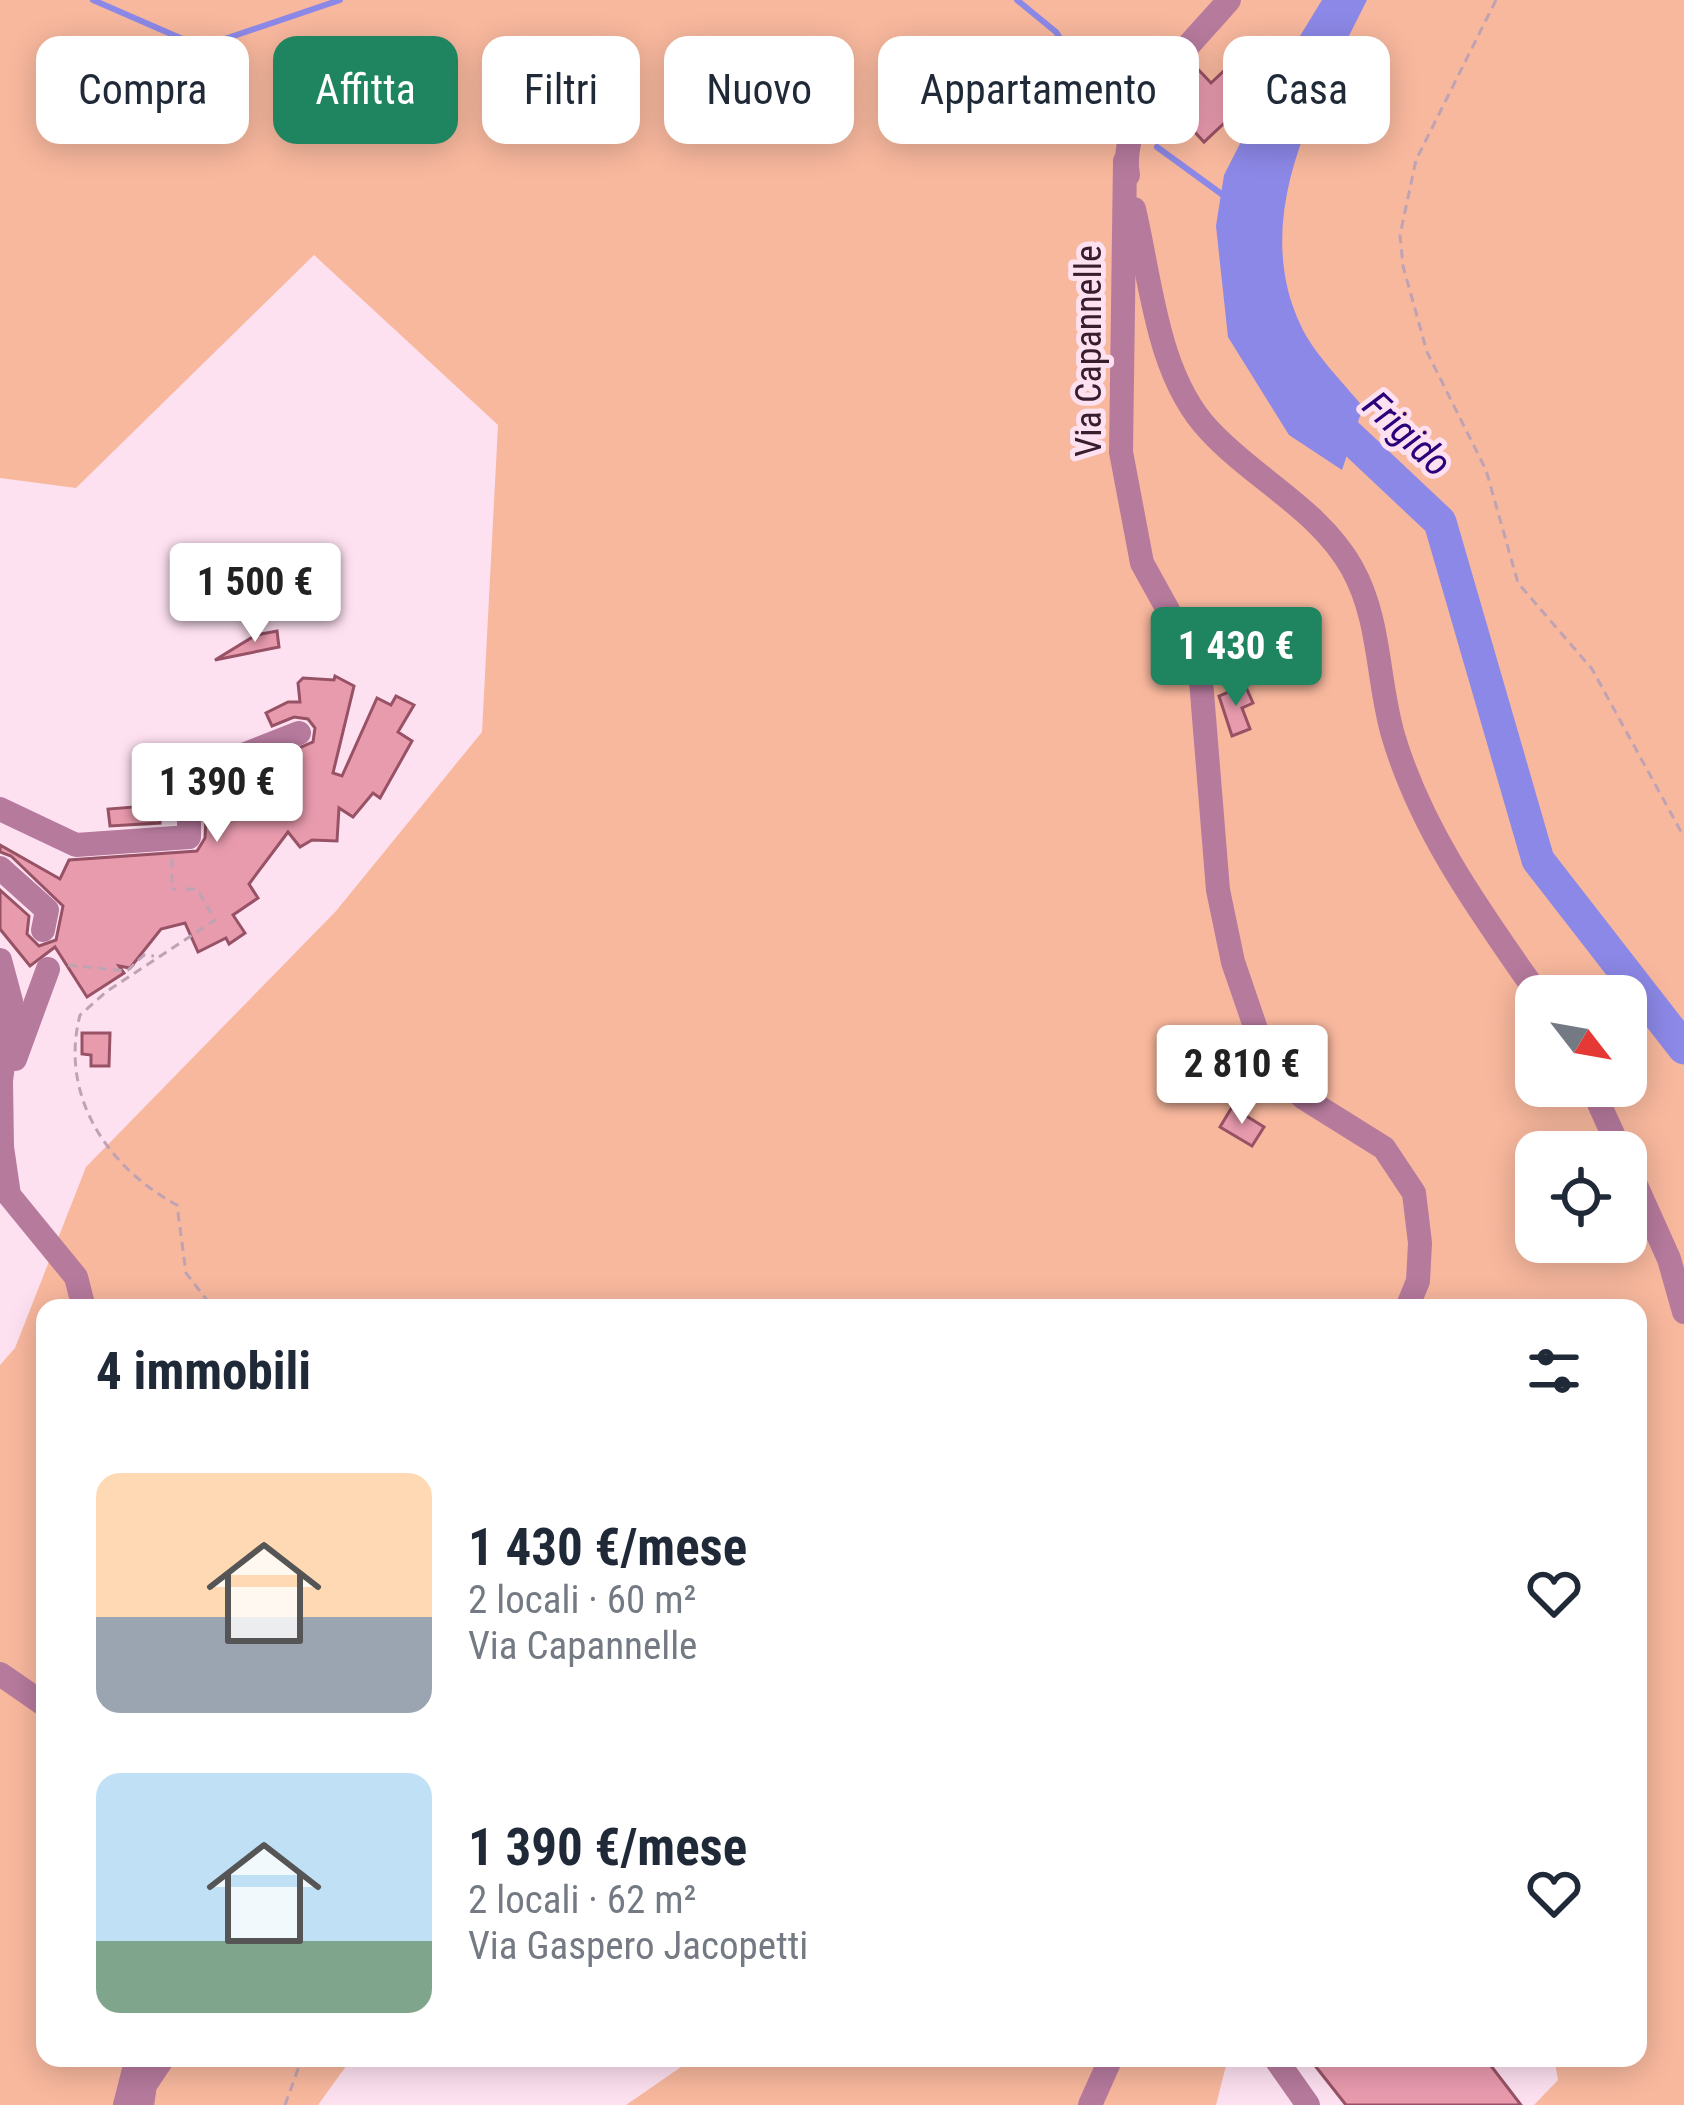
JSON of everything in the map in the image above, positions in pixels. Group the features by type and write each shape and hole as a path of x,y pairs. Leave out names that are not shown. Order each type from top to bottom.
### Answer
{"street":[{"path":"1229,0 1164,72 1146,102 1125,161 1171,365 1182,397 1210,433 1324,531 1352,568 1372,617 1394,735 1448,866 1524,975"},
{"name":"Via Capannelle","path":"1125,161 1121,452 1142,563 1200,668 1216,867 1233,962 1270,1070 1304,1098 1384,1148 1414,1193 1420,1243 1418,1281 1411,1299"},
{"path":"0,809 76,845 183,845 189,813 214,766 298,733"},
{"path":"0,868 46,910 44,930"},
{"path":"0,960 11,1001 1,1081 9,1196 76,1277 82,1299"},
{"path":"1,1081 12,1066 48,969"},
{"path":"1647,1210 1669,1259 1684,1312"},
{"path":"0,1674 36,1699"},
{"path":"125,2105 135,2067"},
{"path":"142,2105 145,2085 158,2067"},
{"path":"1090,2105 1107,2067"},
{"path":"1281,2067 1308,2105"}],"path":[{"path":"1496,0 1416,160 1400,235 1403,266 1427,352 1486,470 1518,583 1592,669 1684,837"},
{"path":"176,889 172,889 183,845"},
{"path":"186,889 197,889 214,920 80,1015 74,1071 111,1157 144,1188 177,1205 186,1273 206,1299"},
{"path":"48,969 81,965 127,971 145,955 158,956"},
{"path":"285,2105 299,2067"}],"shaded area":[{"path":"0,0 1684,0 1684,2105 1534,2105 1558,2080 1556,2067 1647,2067 1647,1299 36,1299 36,2067 345,2067 318,2105 0,2105 0,1365 15,1348 86,1167 336,911 482,732 498,425 314,255 76,488 0,478"},
{"path":"1322,0 1367,0 1349,36 1300,36"},
{"path":"1240,144 1301,144 1286,200 1282,242 1287,284 1307,336 1363,407 1342,470 1289,435 1228,337 1216,226 1224,175"},
{"path":"681,2067 1226,2067 1216,2105 626,2105"}],"building":[{"path":"1199,70 1211,83 1223,72 1223,124 1204,142 1199,137"},
{"path":"277,631 279,647 215,660 256,635"},
{"path":"335,676 354,686 333,773 342,776 377,698 391,705 396,696 414,705 398,732 412,741 380,798 373,793 353,817 339,808 337,841 312,840 300,847 288,832 249,884 258,898 233,915 245,933 229,944 226,938 198,952 185,923 161,929 130,968 119,966 124,973 87,997 55,947 30,966 0,929 0,890 29,916 27,934 39,946 56,940 63,906 11,856 0,852 0,845 60,879 69,860 197,851 205,838 206,817 227,779 313,742 315,728 308,719 294,717 272,726 266,713 288,702 300,702 298,683 303,678 334,680"},
{"path":"1245,685 1253,703 1242,708 1250,729 1232,736 1219,696"},
{"path":"159,805 160,823 110,826 108,809"},
{"path":"82,1033 110,1033 109,1066 91,1066 91,1055 82,1054"},
{"path":"1232,1107 1264,1127 1252,1146 1220,1127"},
{"path":"1316,2067 1492,2067 1521,2105 1346,2105"}],"waterway":[{"path":"93,0 201,47 340,0"},
{"path":"1017,0 1059,36"},
{"path":"1157,147 1227,198"},
{"name":"Frigido","path":"1320,409 1440,522 1538,860 1684,1048"}]}
